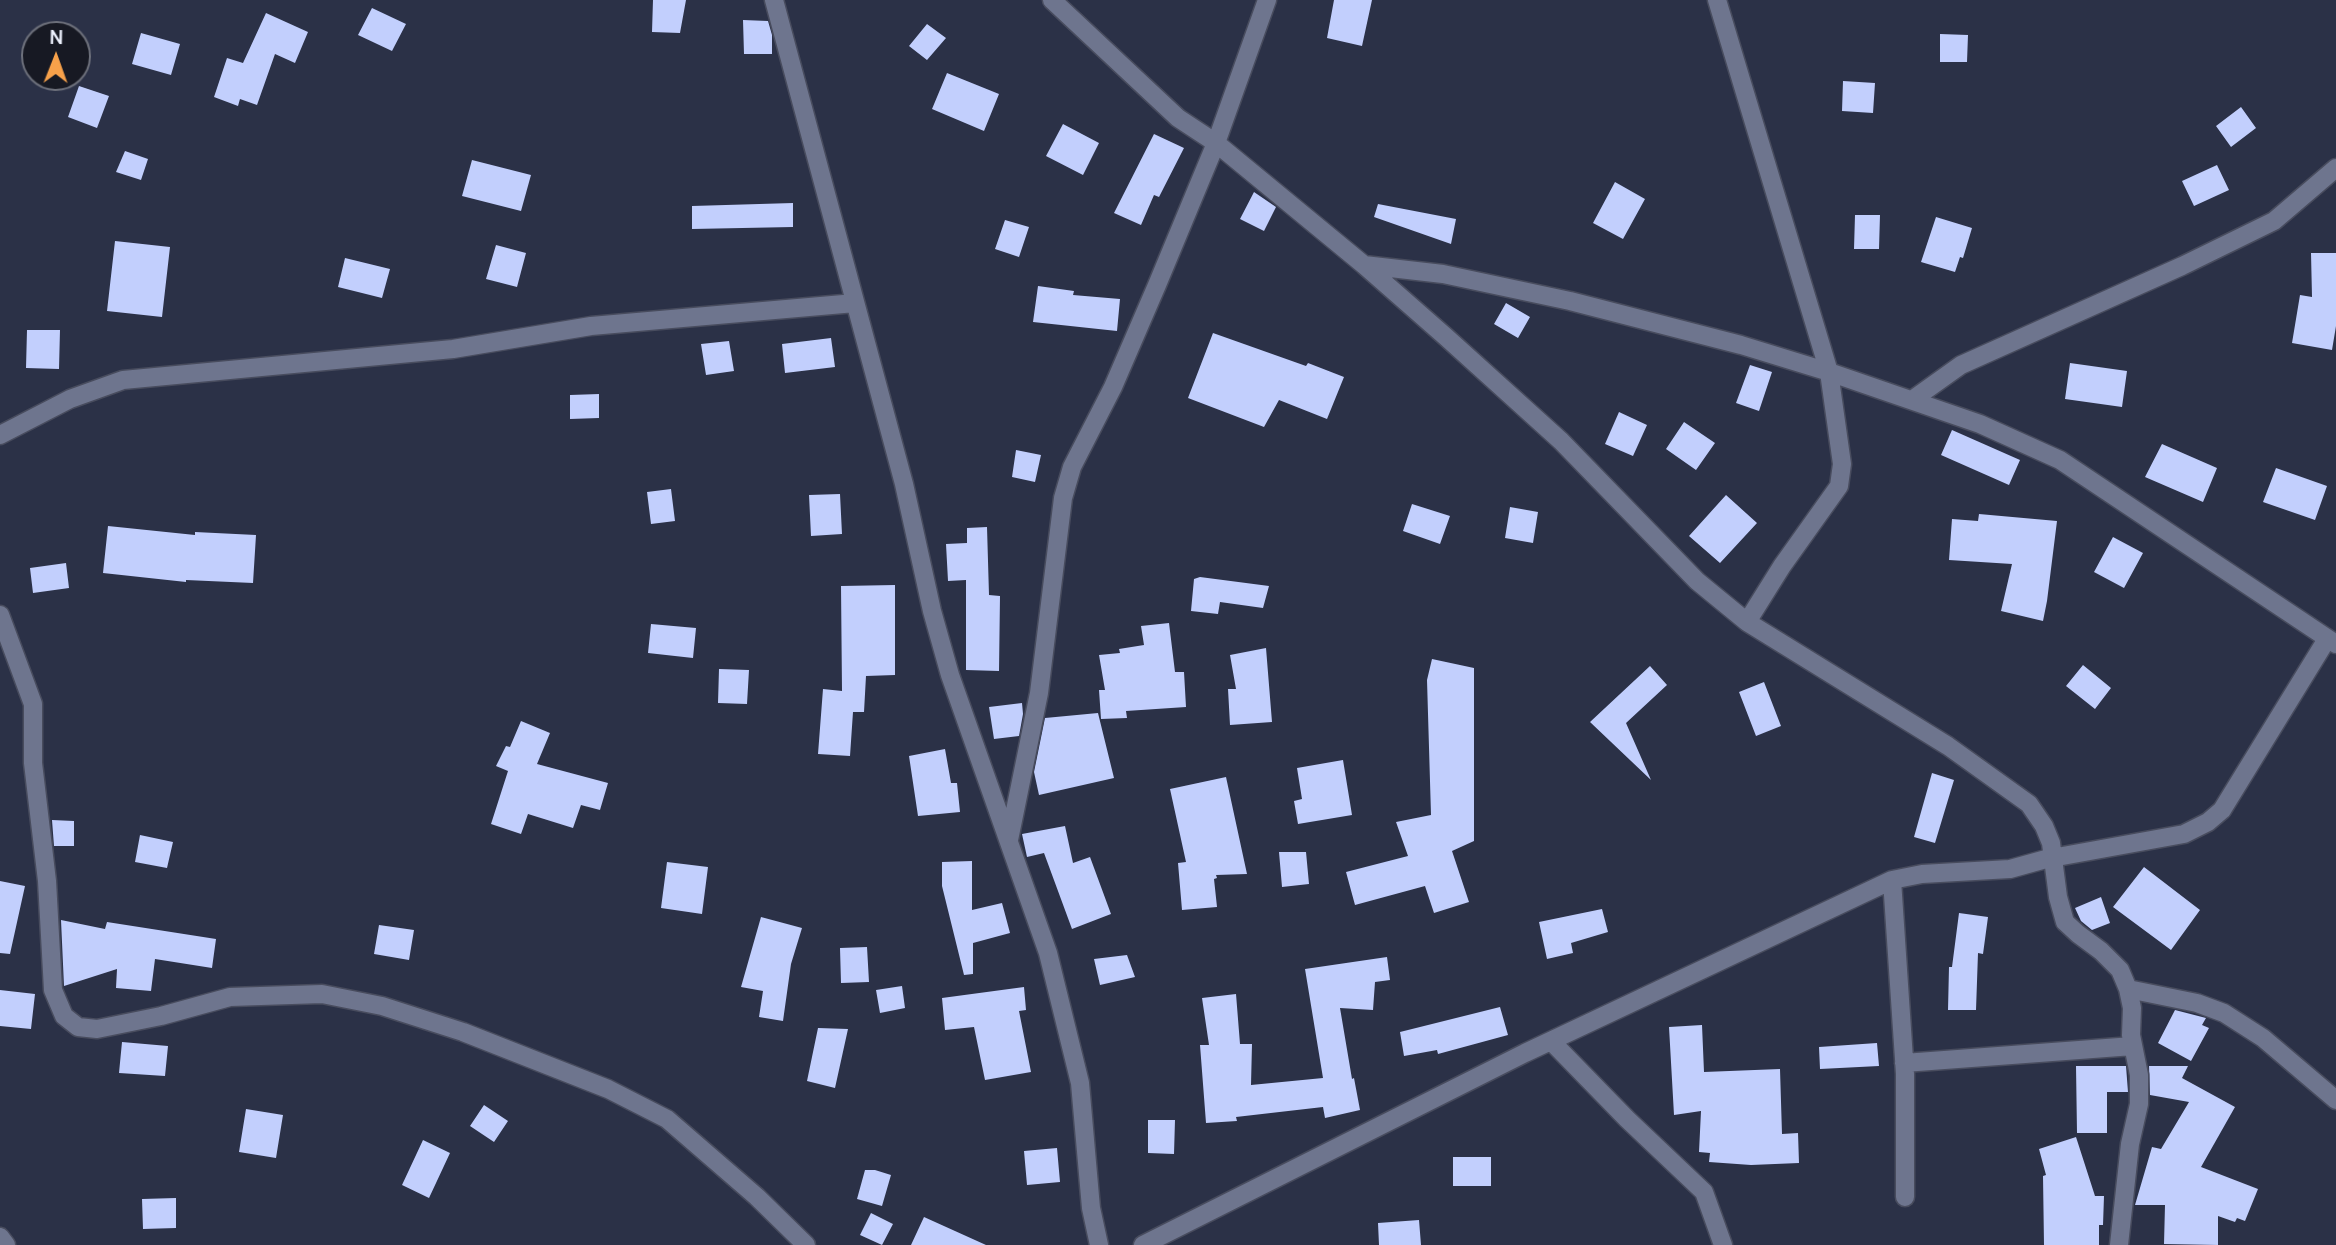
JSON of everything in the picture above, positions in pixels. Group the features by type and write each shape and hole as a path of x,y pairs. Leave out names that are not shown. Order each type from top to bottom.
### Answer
{"street":[{"path":"775,0 904,484 932,611 950,676 1048,953 1080,1083 1091,1208 1099,1245"},
{"path":"1052,0 1178,118 1216,143 1364,265 1561,441 1697,581 1746,622 1948,746 2029,804 2044,826 2054,858 2058,897 2065,922 2120,970 2128,989 2133,1046 2140,1075 2139,1104 2130,1144 2119,1245"},
{"path":"1009,841 1039,693 1063,498 1072,467 1113,387 1216,143 1267,0"},
{"path":"1717,0 1829,372 1842,464 1839,486 1746,622"},
{"path":"1912,400 1961,365 2182,266 2274,221 2336,168"},
{"path":"1143,1245 1368,1130 1892,880 1922,874 2010,869 2183,834 2208,822 2222,810 2331,642 2060,460 1980,424 1741,345 1570,301 1443,274 1364,265"},
{"path":"0,435 70,399 123,380 453,349 591,326 855,303"},
{"path":"0,615 33,704 33,763 47,881 53,990 64,1016 78,1027 97,1029 162,1016 230,997 322,994 382,1006 463,1032 608,1089 667,1119 757,1197 806,1245"},
{"path":"1892,880 1904,1063 1905,1197"},
{"path":"2128,989 2197,1003 2224,1013 2263,1038 2336,1100"},
{"path":"1551,1041 1627,1119 1704,1192 1723,1245"},
{"path":"1904,1063 2133,1046"},
{"path":"0,1237 6,1245"}],"building":[{"path":"653,0 686,0 680,33 652,32"},
{"path":"1334,0 1372,0 1362,46 1327,38"},
{"path":"372,8 406,24 392,51 358,35"},
{"path":"266,13 308,32 295,63 275,54 257,105 240,99 238,106 214,97 227,58 243,63"},
{"path":"743,20 768,21 772,35 772,54 744,54"},
{"path":"927,24 946,38 927,60 909,46"},
{"path":"141,33 180,44 171,75 132,64"},
{"path":"1940,34 1968,35 1967,62 1940,62"},
{"path":"947,73 999,94 984,131 932,109"},
{"path":"1843,81 1875,83 1873,113 1842,111"},
{"path":"91,90 109,96 97,128 68,117 77,91"},
{"path":"2241,107 2256,128 2231,147 2216,126"},
{"path":"1063,124 1099,143 1083,175 1046,156"},
{"path":"1154,134 1184,148 1159,197 1154,195 1141,225 1114,213"},
{"path":"125,151 148,159 141,180 116,172"},
{"path":"472,160 531,175 521,211 462,196"},
{"path":"2217,165 2229,190 2194,206 2182,181"},
{"path":"1615,182 1645,199 1623,239 1593,223"},
{"path":"1254,192 1276,207 1264,231 1240,219"},
{"path":"793,203 793,227 692,229 692,206"},
{"path":"1378,204 1456,219 1451,244 1374,217"},
{"path":"1855,215 1880,215 1879,249 1854,249"},
{"path":"1936,217 1972,228 1963,258 1960,257 1955,272 1921,262"},
{"path":"1005,220 1029,227 1019,257 995,249"},
{"path":"115,241 170,247 162,317 107,311"},
{"path":"496,245 526,253 517,287 486,279"},
{"path":"2311,253 2336,253 2336,326 2332,350 2292,343 2300,295 2312,297"},
{"path":"345,258 390,269 382,298 338,287"},
{"path":"1038,286 1074,291 1073,295 1120,299 1117,331 1033,322"},
{"path":"1506,303 1530,317 1518,338 1494,324"},
{"path":"27,330 60,330 59,369 26,368"},
{"path":"1213,333 1344,377 1327,419 1279,400 1264,427 1188,398"},
{"path":"831,338 835,367 785,373 782,344"},
{"path":"729,341 734,371 706,375 701,344"},
{"path":"2070,363 2127,371 2122,407 2065,399"},
{"path":"1750,365 1772,372 1759,411 1736,403"},
{"path":"599,394 599,418 570,419 570,395"},
{"path":"1619,412 1647,425 1633,456 1605,444"},
{"path":"1684,422 1715,443 1696,470 1666,449"},
{"path":"1952,430 2020,460 2009,485 1941,455"},
{"path":"2162,444 2217,468 2203,502 2145,477"},
{"path":"1016,450 1041,455 1035,482 1012,477"},
{"path":"2276,468 2327,486 2315,520 2263,502"},
{"path":"671,489 675,521 651,524 647,492"},
{"path":"840,494 842,534 811,536 809,495"},
{"path":"1726,495 1757,523 1720,563 1689,536"},
{"path":"1412,504 1450,516 1440,544 1403,531"},
{"path":"1510,507 1538,512 1533,543 1505,538"},
{"path":"1979,514 2057,521 2043,621 2001,611 2012,564 1949,560 1952,519 1978,521"},
{"path":"108,526 195,535 195,532 256,535 253,583 186,582 103,573"},
{"path":"987,527 989,595 1000,596 999,671 966,670 966,580 948,581 946,544 967,543 967,528"},
{"path":"2113,537 2143,553 2124,588 2094,572"},
{"path":"66,563 69,588 33,593 30,568"},
{"path":"1200,577 1269,586 1263,608 1220,602 1218,614 1191,611 1194,579"},
{"path":"895,585 895,675 866,676 864,712 853,712 850,756 818,754 823,689 842,691 841,586"},
{"path":"1169,623 1175,672 1184,672 1186,707 1126,711 1127,718 1101,719 1099,690 1105,690 1099,655 1120,653 1119,649 1144,645 1141,626"},
{"path":"651,624 696,628 693,658 648,653"},
{"path":"1266,648 1272,722 1230,725 1228,689 1236,689 1230,655"},
{"path":"1432,659 1474,668 1474,841 1452,851 1469,902 1434,913 1425,886 1355,905 1346,872 1408,856 1396,822 1431,815 1427,680"},
{"path":"2083,665 2111,688 2095,709 2066,686"},
{"path":"1650,666 1667,685 1626,723 1651,780 1590,722"},
{"path":"719,669 749,670 747,704 718,703"},
{"path":"1764,682 1781,726 1756,736 1739,692"},
{"path":"1022,703 1019,736 994,739 989,707"},
{"path":"1098,713 1114,778 1039,795 1034,772 1045,718"},
{"path":"521,721 550,733 537,764 608,783 600,810 581,805 573,828 528,814 521,834 491,824 508,771 496,766 506,746 510,747"},
{"path":"945,749 951,783 957,783 960,812 918,816 909,756"},
{"path":"1343,760 1352,815 1298,824 1294,801 1302,799 1297,768"},
{"path":"1932,773 1954,780 1935,843 1914,837"},
{"path":"1226,777 1247,874 1216,875 1217,878 1214,879 1217,907 1182,910 1178,863 1186,862 1170,789"},
{"path":"52,820 74,821 74,846 54,846"},
{"path":"1065,826 1073,863 1090,857 1111,914 1072,929 1044,853 1027,857 1022,834"},
{"path":"140,835 173,842 167,868 135,862"},
{"path":"1279,852 1306,852 1309,884 1282,887"},
{"path":"972,861 972,910 1002,903 1010,933 973,943 973,974 964,975 942,886 942,862"},
{"path":"667,862 708,867 702,914 661,908"},
{"path":"2144,867 2200,910 2171,950 2113,907"},
{"path":"0,881 25,886 10,954 0,953"},
{"path":"2101,897 2110,923 2092,930 2081,921 2075,908"},
{"path":"1602,909 1608,932 1571,943 1573,953 1547,959 1539,922"},
{"path":"1959,913 1988,917 1983,954 1978,953 1976,1010 1948,1010 1949,967 1952,967"},
{"path":"761,917 802,928 791,964 783,1021 759,1017 763,991 741,987"},
{"path":"61,920 105,929 107,922 216,939 212,968 155,959 151,991 116,988 117,969 64,986"},
{"path":"379,925 414,930 409,960 374,954"},
{"path":"867,947 869,982 841,983 840,948"},
{"path":"1127,955 1135,977 1100,985 1094,959"},
{"path":"1387,957 1390,980 1375,982 1373,1010 1340,1008 1360,1110 1325,1118 1323,1107 1236,1117 1237,1121 1206,1123 1200,1045 1209,1045 1202,998 1236,994 1240,1044 1252,1044 1251,1085 1323,1078 1305,969"},
{"path":"902,986 905,1008 880,1013 876,990"},
{"path":"1024,987 1026,1010 1019,1011 1031,1072 985,1080 974,1027 945,1030 942,998"},
{"path":"0,990 35,994 31,1029 0,1026"},
{"path":"1500,1007 1508,1035 1438,1054 1437,1050 1404,1056 1400,1032"},
{"path":"2175,1010 2206,1018 2202,1025 2209,1028 2191,1061 2158,1043"},
{"path":"1702,1025 1704,1072 1780,1069 1782,1134 1798,1133 1799,1163 1751,1165 1709,1162 1710,1153 1699,1152 1701,1111 1674,1115 1669,1027"},
{"path":"818,1028 848,1029 835,1088 807,1081"},
{"path":"122,1042 168,1046 165,1076 119,1073"},
{"path":"1877,1043 1879,1066 1820,1069 1819,1047"},
{"path":"2076,1066 2126,1066 2128,1092 2107,1092 2107,1133 2077,1133"},
{"path":"2149,1066 2188,1066 2182,1078 2235,1107 2201,1167 2258,1189 2245,1221 2237,1218 2235,1222 2218,1216 2218,1245 2164,1244 2165,1205 2135,1205 2152,1147 2161,1149 2189,1102 2150,1095"},
{"path":"484,1105 508,1121 494,1142 470,1126"},
{"path":"246,1109 283,1115 276,1158 239,1152"},
{"path":"1148,1120 1175,1120 1174,1154 1148,1153"},
{"path":"2076,1137 2095,1196 2104,1196 2099,1245 2044,1245 2043,1176 2046,1175 2039,1149"},
{"path":"423,1140 450,1153 429,1198 402,1185"},
{"path":"1057,1148 1060,1182 1027,1185 1024,1151"},
{"path":"1453,1157 1491,1157 1491,1186 1453,1186"},
{"path":"865,1170 891,1175 882,1206 857,1199"},
{"path":"176,1198 176,1228 143,1229 142,1199"},
{"path":"871,1213 893,1224 882,1245 860,1235"},
{"path":"924,1217 986,1245 911,1245"},
{"path":"1419,1220 1421,1245 1379,1245 1378,1223"}]}
